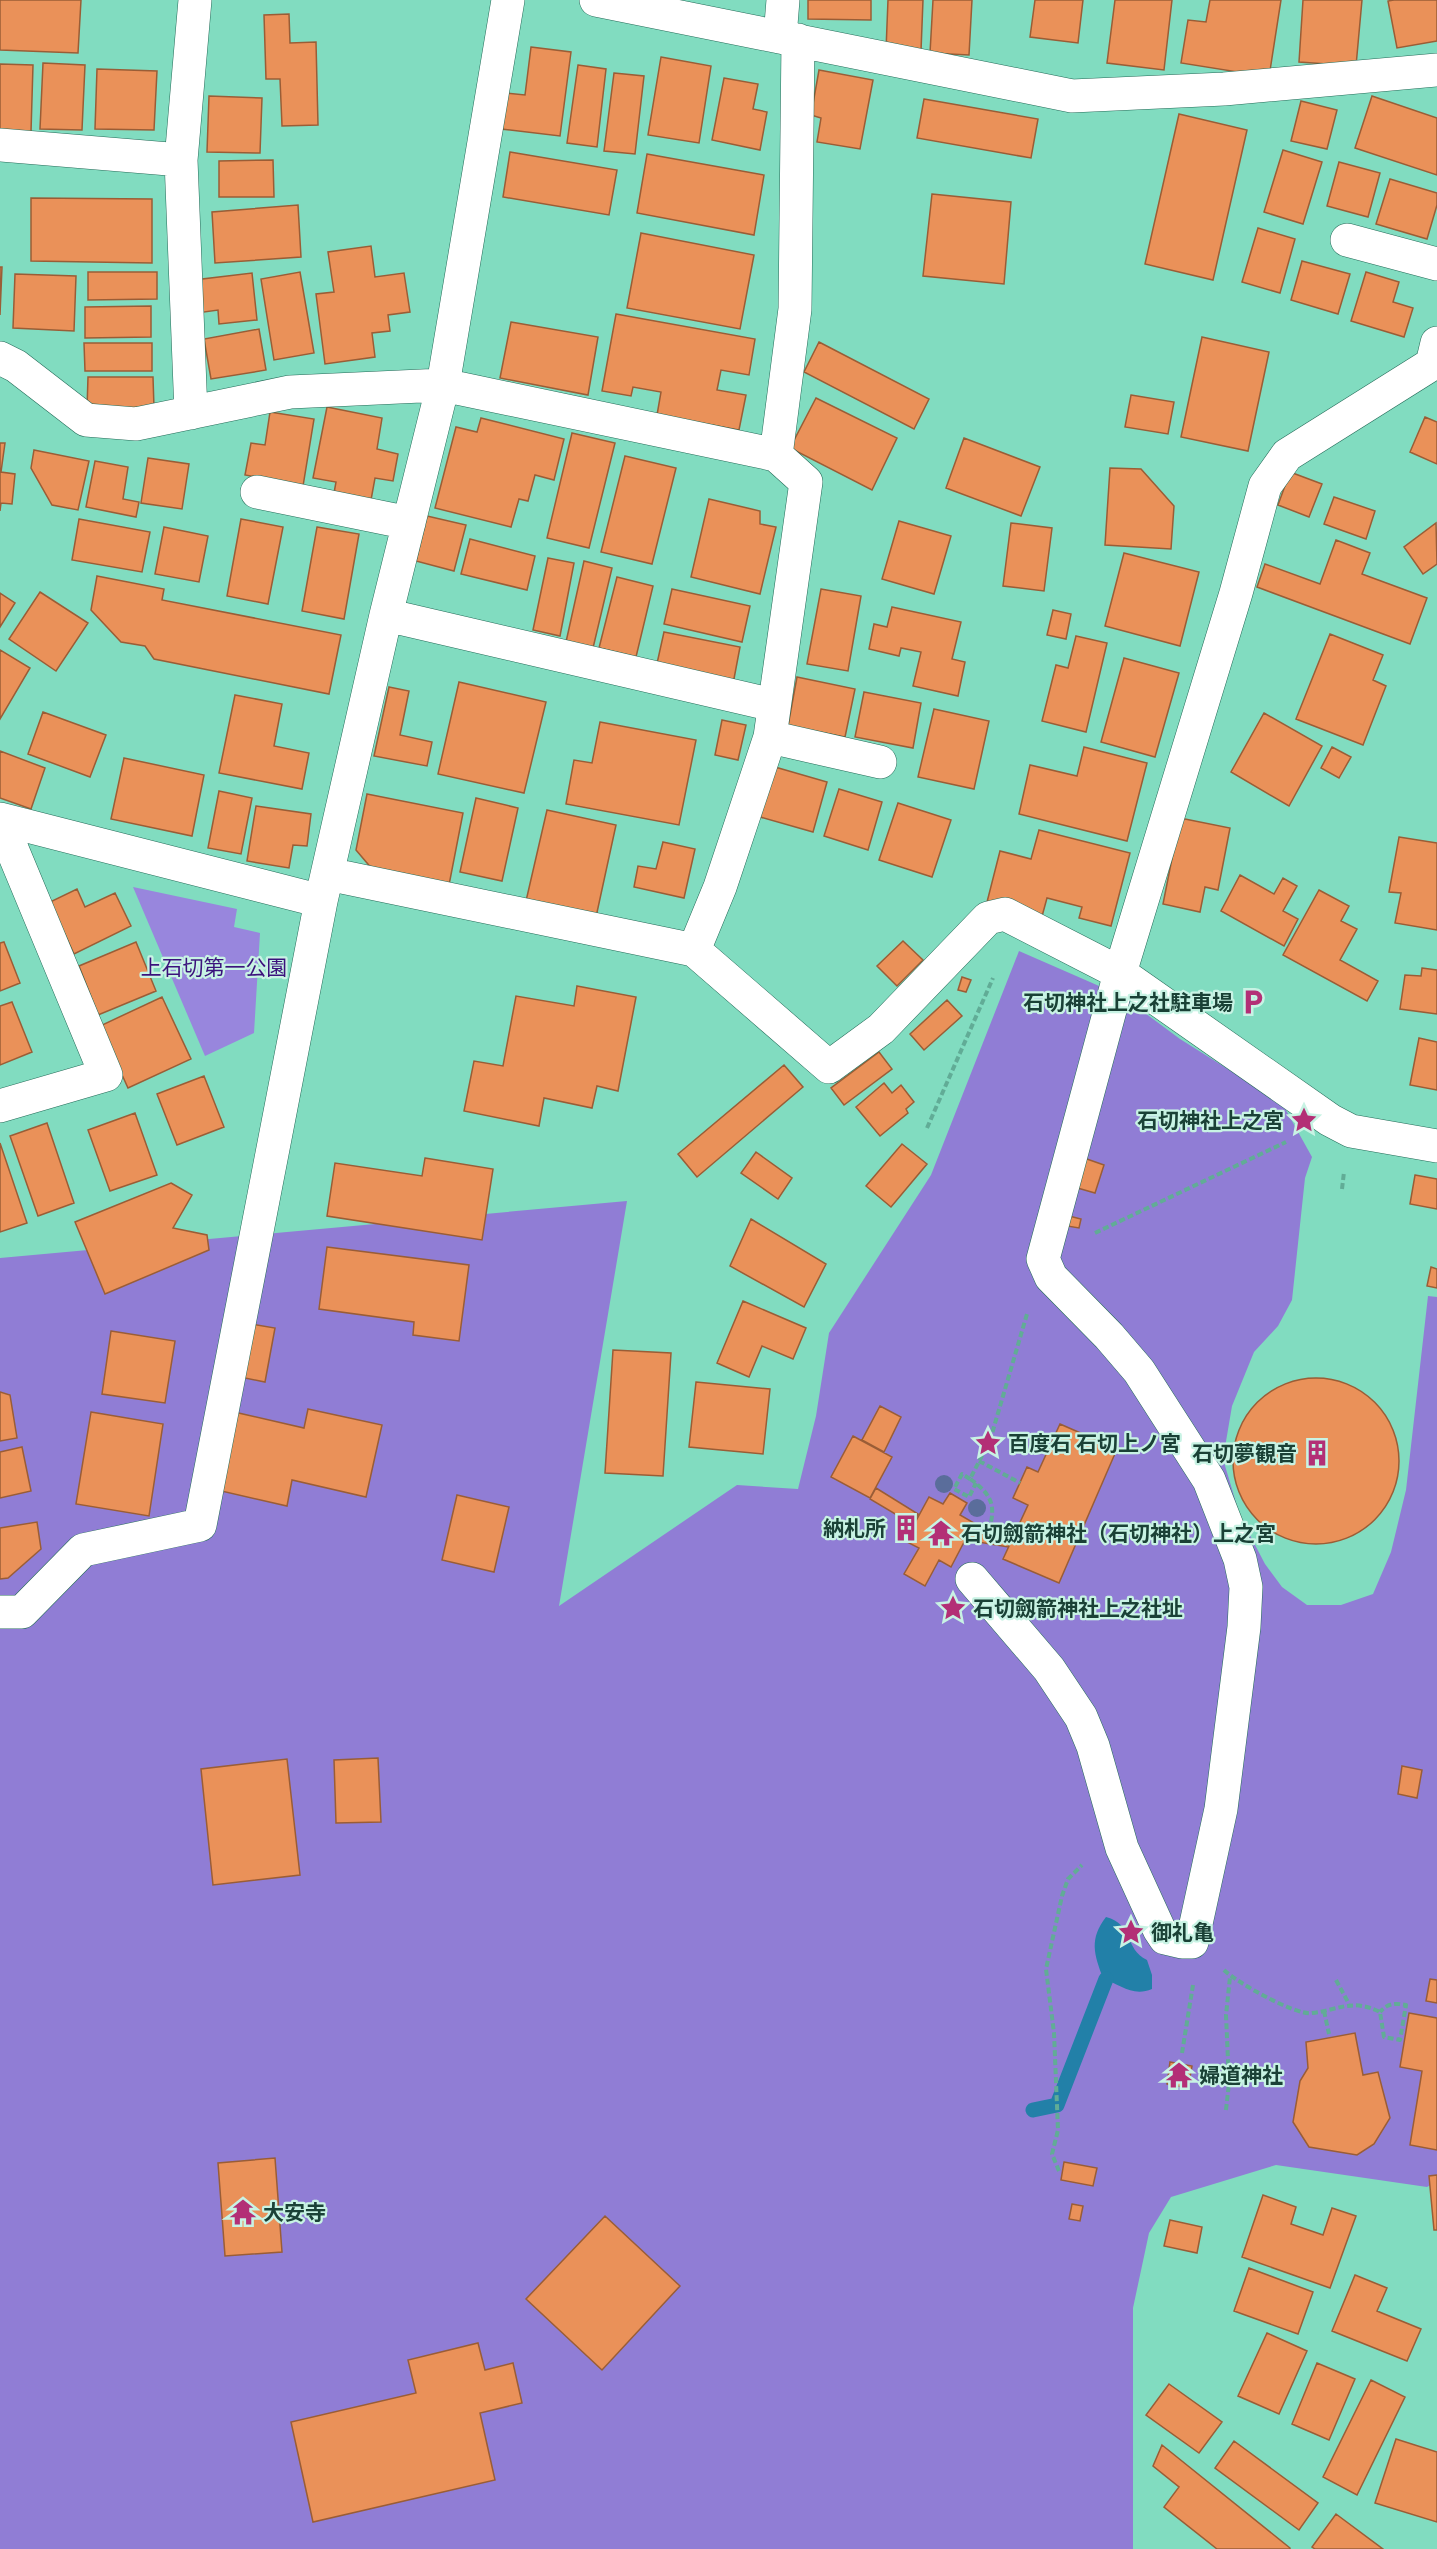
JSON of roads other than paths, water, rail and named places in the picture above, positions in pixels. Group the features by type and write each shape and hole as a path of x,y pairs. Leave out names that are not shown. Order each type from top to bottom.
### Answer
{"street":[{"path":"191,413 181,160 195,0"},
{"path":"0,1612 22,1612 83,1550 200,1525 324,887 386,615 443,385 508,0"},
{"path":"596,0 1072,96 1224,89 1437,70"},
{"path":"776,455 795,309 789,38 783,0"},
{"path":"0,145 181,160"},
{"path":"1347,240 1437,264"},
{"path":"972,1580 1023,1642 1050,1669 1081,1717 1094,1746 1122,1848 1160,1929 1166,1938 1192,1942 1221,1809 1244,1628 1246,1587 1240,1558 1209,1480 1139,1371 1109,1336 1051,1277 1042,1259 1120,973 1236,593 1265,486 1287,454 1432,364 1437,343"},
{"path":"0,358 16,366 86,420 136,424 290,392 443,385 776,455 806,482 770,737 720,887 694,950"},
{"path":"257,492 409,523"},
{"path":"386,615 773,705"},
{"path":"770,737 880,762"},
{"path":"0,820 324,887 694,950 829,1067 880,1029 988,918 1005,914 1120,973 1291,1082 1330,1120 1351,1131 1437,1146"},
{"path":"0,820 106,1075 0,1106"}],"water":[{"path":"1106,1917 1121,1925 1135,1950 1147,1960 1152,1975 1152,1989 1133,1991 1103,1978 1097,1961 1095,1940"}],"waterway":[{"path":"1033,2110 1057,2105 1106,1979"}],"place":[{"name":"石切神社上之社駐車場","path":"1253,1002"},
{"name":"石切神社上之宮","path":"1304,1120"},
{"name":"百度石 石切上ノ宮","path":"988,1443"},
{"name":"石切夢観音","path":"1317,1453"},
{"name":"納札所","path":"906,1528"},
{"name":"石切劔箭神社（石切神社）上之宮","path":"941,1533"},
{"name":"石切劔箭神社上之社址","path":"953,1608"},
{"name":"御礼亀","path":"1131,1932"},
{"name":"婦道神社","path":"1179,2075"},
{"name":"大安寺","path":"243,2212"}],"park label":[{"name":"上石切第一公園","path":"214,967"}]}
